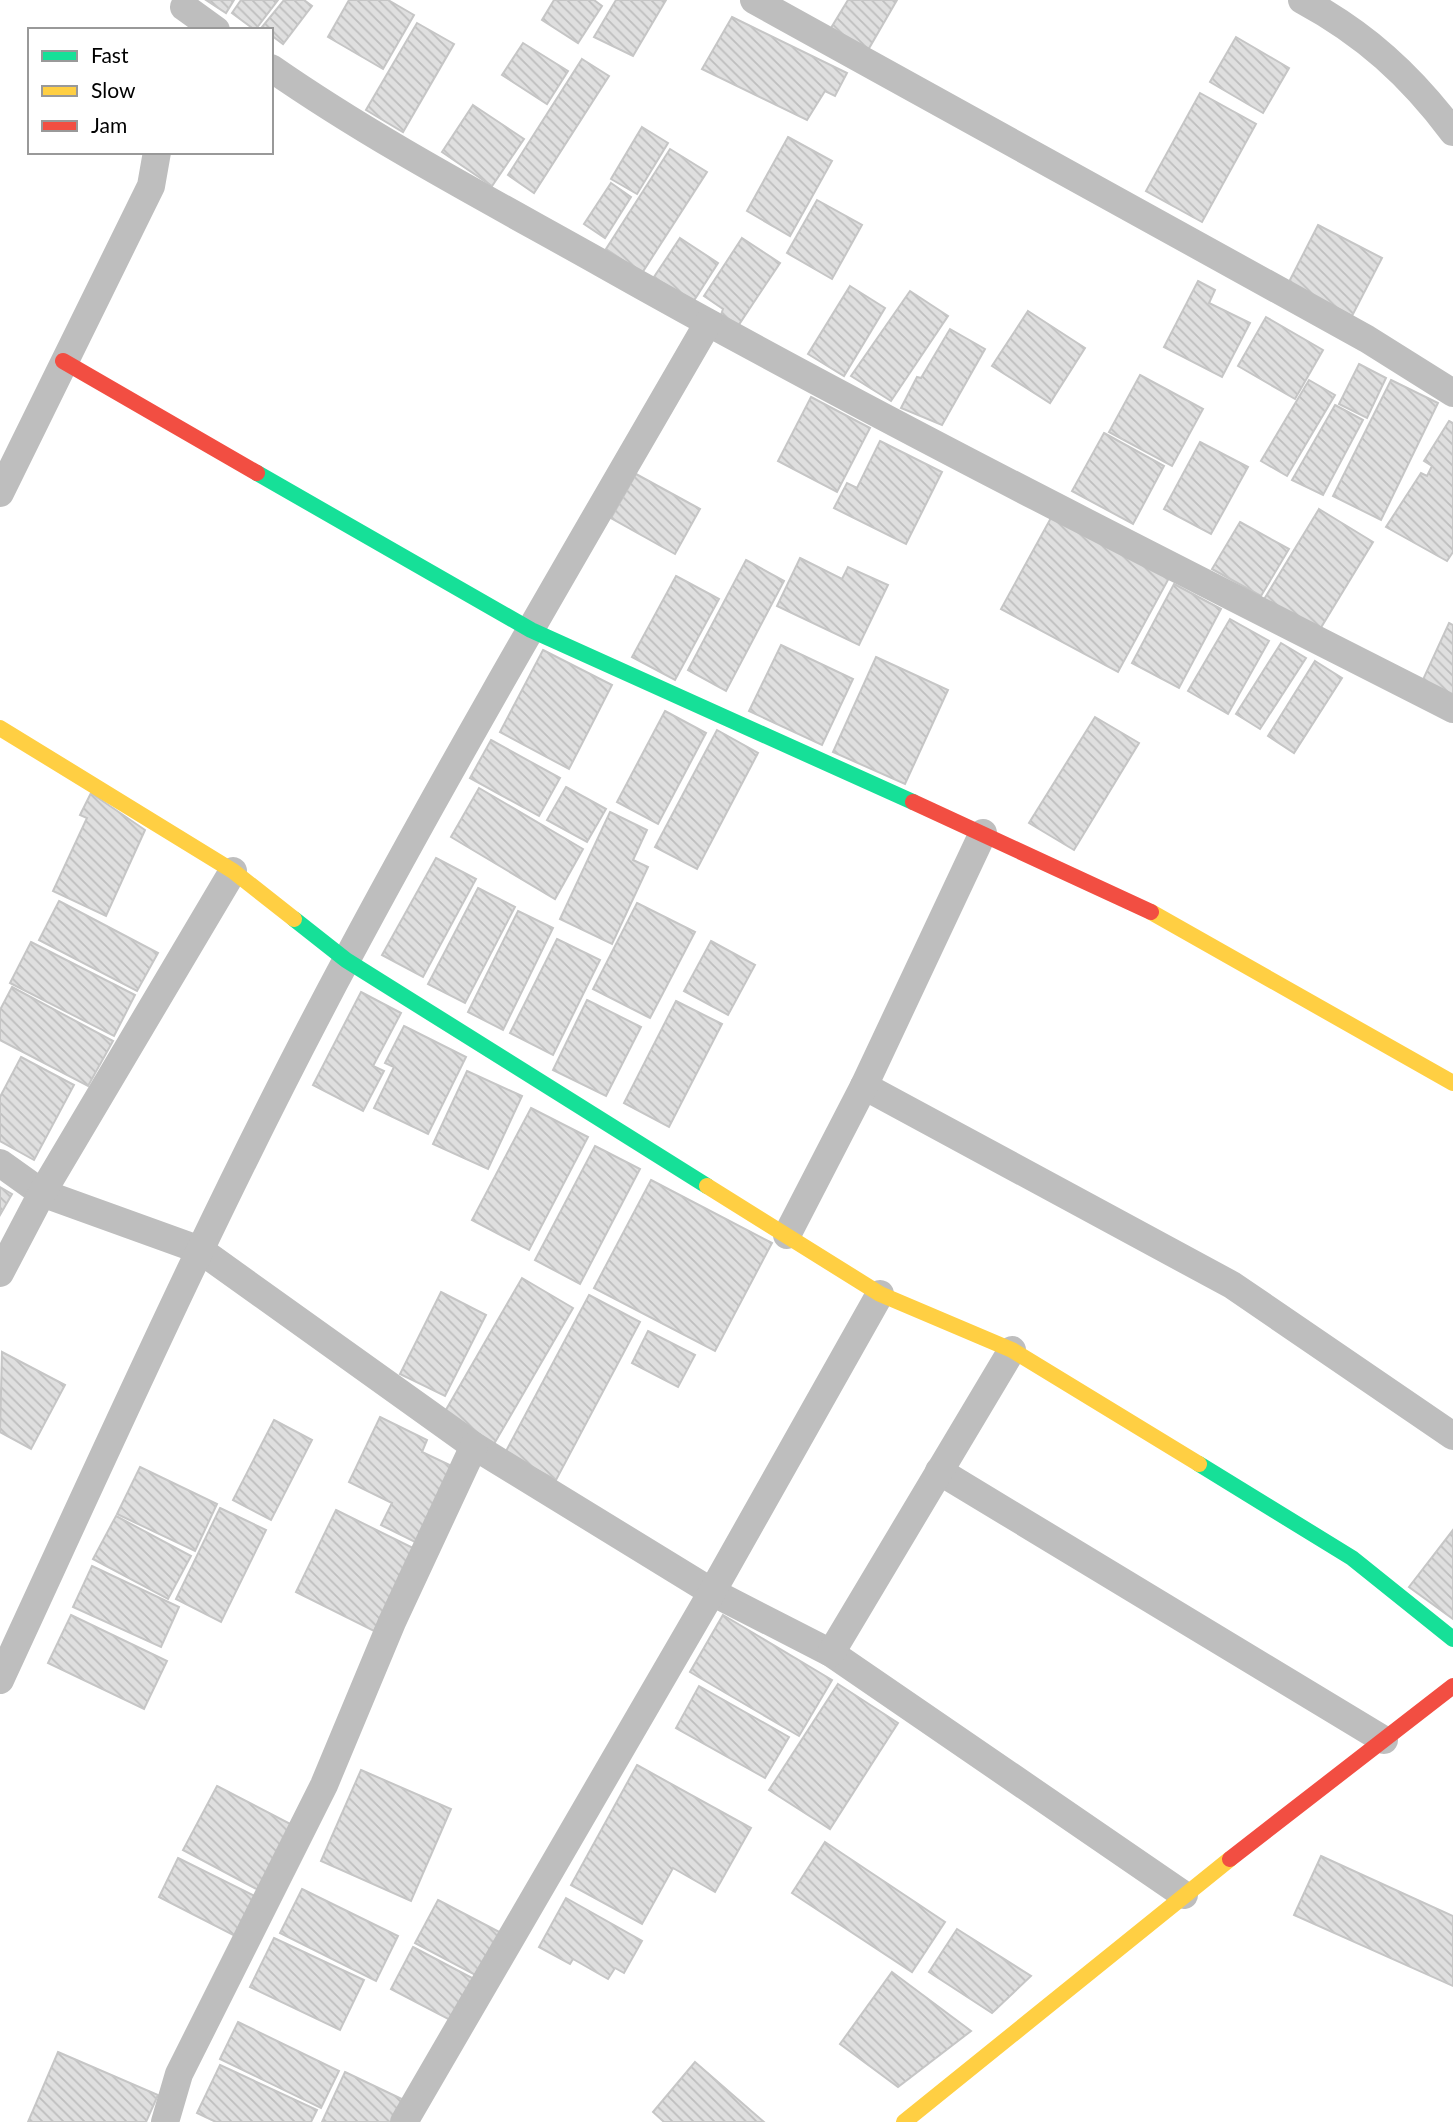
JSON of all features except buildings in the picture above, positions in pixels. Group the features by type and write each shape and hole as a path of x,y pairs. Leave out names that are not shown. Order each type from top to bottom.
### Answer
{"street":[{"path":"754,0 1367,339 1453,393"},
{"path":"1302,0 1379,51 1419,87 1453,132"},
{"path":"182,12 212,28"},
{"path":"273,69 317,100 442,173 708,323 1453,709"},
{"path":"0,494 151,186 157,154"},
{"path":"0,1680 200,1250 346,960 531,630 708,323"},
{"path":"63,361 531,630 1126,898 1453,1083"},
{"path":"0,728 233,871 346,960 880,1294 1012,1350 1352,1558 1453,1639"},
{"path":"787,1235 864,1086 983,833"},
{"path":"0,1273 42,1193 233,871"},
{"path":"864,1086 1232,1286 1453,1436"},
{"path":"0,1163 42,1193 200,1250 474,1446 712,1592 831,1653 1184,1895"},
{"path":"404,2122 712,1592 880,1294"},
{"path":"831,1653 1012,1350"},
{"path":"165,2122 179,2074 324,1785 392,1622 474,1446"},
{"path":"939,1471 1384,1740"},
{"path":"904,2122 1184,1895 1453,1686"}],"traffic: fast":[{"path":"257,473 531,630 913,802"},
{"path":"294,919 346,960 707,1186"},
{"path":"1199,1464 1352,1558 1453,1639"}],"traffic: slow":[{"path":"0,728 233,871 294,919"},
{"path":"1151,912 1453,1083"},
{"path":"707,1186 880,1294 1012,1350 1199,1464"},
{"path":"904,2122 1230,1859"}],"traffic: jam":[{"path":"63,361 257,473"},
{"path":"913,802 1151,912"},
{"path":"1230,1859 1453,1686"}]}
